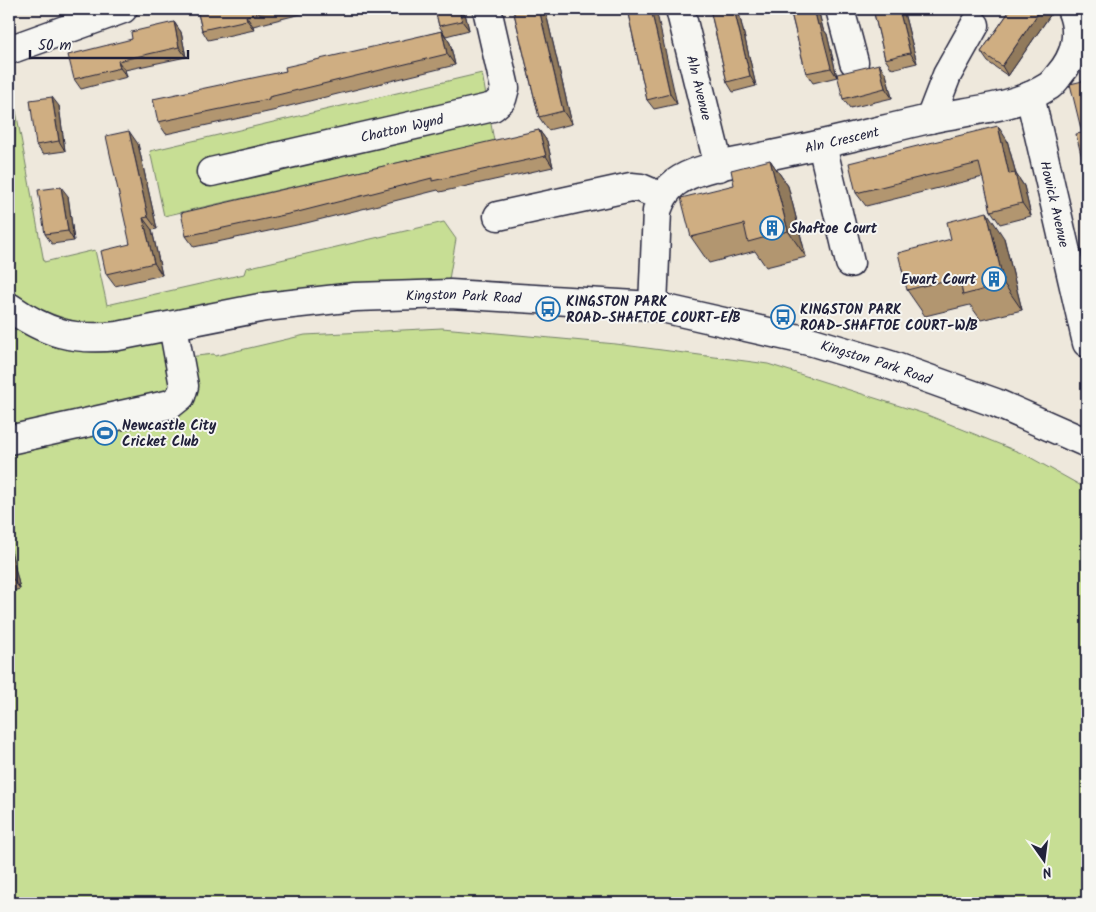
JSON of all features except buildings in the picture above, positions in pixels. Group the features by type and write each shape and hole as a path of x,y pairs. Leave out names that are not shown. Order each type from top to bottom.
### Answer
{"street":[{"path":"9,50 122,9"},
{"name":"Chatton Wynd","path":"211,172 493,107 502,99 505,88 487,9"},
{"name":"Aln Avenue","path":"680,9 719,166"},
{"path":"840,9 854,62"},
{"name":"Aln Crescent","path":"662,196 675,183 692,174 719,166 1006,104 1030,96 1051,85 1064,70 1075,50 1077,35 1075,19 1071,9"},
{"path":"930,119 947,74 975,25"},
{"name":"Howick Avenue","path":"1030,96 1087,343"},
{"path":"822,145 850,263"},
{"path":"498,216 631,187 641,188 662,196 657,211 653,306"},
{"name":"Kingston Park Road","path":"9,307 26,319 45,328 80,338 95,339 173,326 265,307 355,297 450,294 653,306 813,342 890,365 996,403 1087,443"},
{"path":"9,440 171,404 181,396 184,386 173,326"}],"green space":[{"path":"482,73 494,141 164,216 150,151"},
{"path":"16,111 44,262 95,250 107,305 244,274 246,268 444,222 456,239 448,285 92,325 69,320 48,312 28,302 9,288 9,164 14,160"},
{"path":"14,327 34,338 56,346 79,351 102,352 163,342 171,359 214,354 215,356 305,335 442,328 616,344 768,364 925,414 1026,455 1087,489 1087,903 9,903 9,328"}],"place":[{"name":"Shaftoe Court","path":"772,228"},
{"name":"Ewart Court","path":"994,279"},
{"name":"KINGSTON PARK ROAD-SHAFTOE COURT-E/B","path":"548,309"},
{"name":"KINGSTON PARK ROAD-SHAFTOE COURT-W/B","path":"783,317"},
{"name":"Newcastle City Cricket Club","path":"105,433"}]}
